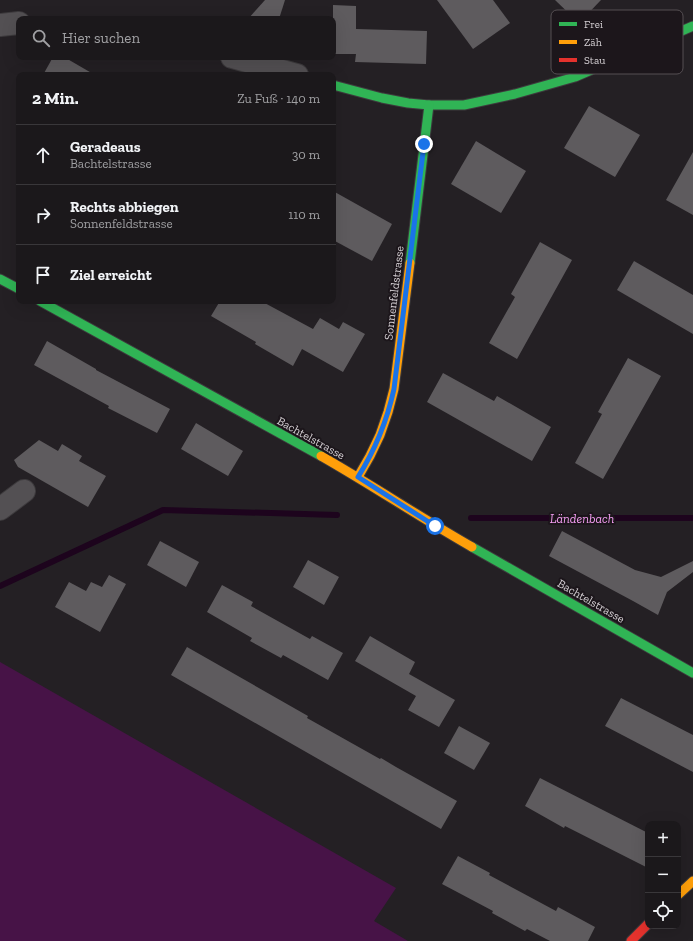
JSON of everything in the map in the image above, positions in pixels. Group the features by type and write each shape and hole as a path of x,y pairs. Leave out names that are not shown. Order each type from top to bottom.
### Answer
{"street":[{"path":"0,25 16,23"},
{"path":"683,30 693,26"},
{"path":"243,60 286,72"},
{"path":"336,86 408,103 429,105 464,104 515,94 582,74"},
{"name":"Sonnenfeldstrasse","path":"358,477 373,451 390,410 394,389 429,105"},
{"path":"0,279 16,287"},
{"name":"Bachtelstrasse","path":"45,304 358,477 435,526 693,674"},
{"path":"0,509 24,491"},
{"path":"680,893 693,881"},
{"path":"631,941 645,927"}],"shaded area":[{"path":"0,662 396,888 374,921 408,941 0,941"}],"building":[{"path":"265,0 285,0 280,16 251,16"},
{"path":"437,0 493,0 510,23 473,49"},
{"path":"555,0 601,0 591,10 565,10"},
{"path":"333,5 356,6 356,29 427,31 426,64 355,62 356,54 336,54 336,16 333,16"},
{"path":"51,60 69,60 90,72 45,72"},
{"path":"589,106 640,135 615,177 564,148"},
{"path":"476,141 526,171 501,213 451,184"},
{"path":"693,152 693,215 666,200"},
{"path":"336,193 392,224 372,261 336,242"},
{"path":"540,242 572,260 517,359 489,343 515,297 511,294"},
{"path":"634,261 693,295 693,334 617,290"},
{"path":"218,304 267,304 313,329 320,318 339,329 343,322 365,334 343,372 302,349 293,366 255,344 256,342 211,316"},
{"path":"47,341 96,370 170,409 157,433 108,408 109,406 34,365"},
{"path":"628,358 661,376 603,479 575,463 602,414 598,412"},
{"path":"443,373 494,401 497,396 551,427 532,461 427,402"},
{"path":"196,423 243,451 228,476 181,449"},
{"path":"39,440 58,451 62,444 82,456 79,461 106,476 88,507 18,467 14,460"},
{"path":"562,531 635,570 661,577 693,561 693,572 667,592 658,615 549,556"},
{"path":"160,541 199,562 186,587 147,565"},
{"path":"308,560 339,577 324,605 293,587"},
{"path":"109,575 126,584 100,632 55,607 69,582 86,591 91,582 102,587"},
{"path":"222,585 253,602 251,606 310,639 312,636 343,653 328,680 283,655 281,658 250,641 252,638 207,612"},
{"path":"370,636 415,662 409,674 455,700 439,727 408,710 416,696 355,661"},
{"path":"187,647 308,716 307,718 457,801 441,829 171,675"},
{"path":"621,698 693,735 693,772 605,726"},
{"path":"459,726 490,743 474,770 444,753"},
{"path":"540,778 645,831 645,866 565,826 564,828 525,806"},
{"path":"458,856 490,873 489,875 556,911 558,907 595,927 588,941 550,941 527,929 525,931 492,913 493,911 442,884"}],"waterway":[{"path":"0,586 163,510 337,515"},
{"name":"Ländenbach","path":"471,518 693,518"}],"traffic: fast":[{"path":"683,30 693,26"},
{"path":"336,86 408,103 429,105 464,105 515,94 582,74"},
{"path":"410,263 429,105"},
{"path":"0,279 16,287"},
{"path":"45,304 321,456"},
{"path":"472,547 693,673"}],"traffic: slow":[{"path":"358,477 380,435 394,389 410,263"},
{"path":"321,456 472,547"},
{"path":"680,893 693,881"}],"traffic: jam":[{"path":"631,941 645,927"}],"route":[{"path":"424,144 394,389 390,410 372,455 358,477 435,526"}]}
